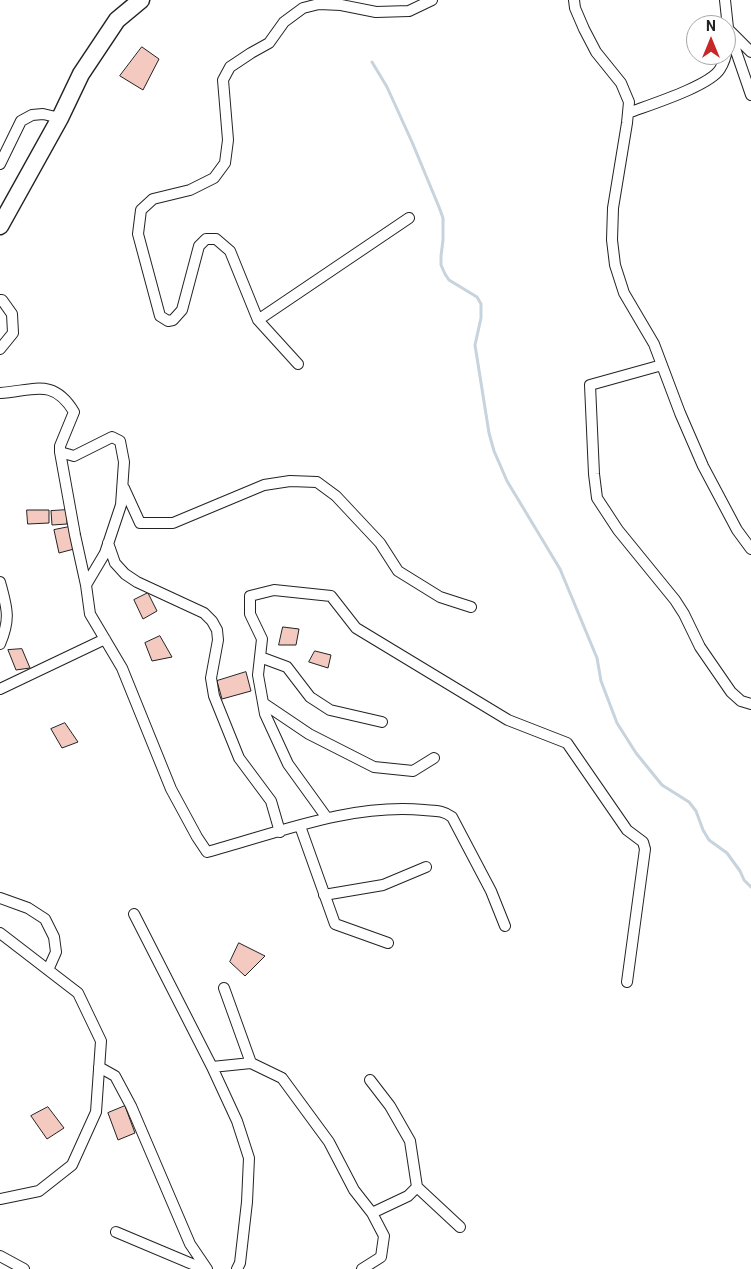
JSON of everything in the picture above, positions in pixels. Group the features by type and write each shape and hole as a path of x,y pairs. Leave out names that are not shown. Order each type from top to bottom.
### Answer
{"main road":[{"path":"0,226 60,118 81,74 117,20 141,0"}],"street":[{"path":"298,364 258,320 230,251 216,239 206,239 199,246 182,310 173,320 168,321 160,316 138,234 142,210 153,199 190,190 214,178 226,163 228,140 223,80 230,67 269,43 284,22 303,8 319,4 341,5 376,12 409,11 432,0"},
{"path":"574,0 584,29 596,52 621,83 628,102 628,113 612,208 612,240 615,265 624,293 654,344 680,413 703,466 737,530 751,549"},
{"path":"725,0 727,15"},
{"path":"736,36 751,52"},
{"path":"736,51 751,95"},
{"path":"628,113 707,82 720,70 722,65"},
{"path":"0,164 21,121 32,115 43,114 60,118"},
{"path":"258,320 409,218"},
{"path":"0,300 2,300 12,314 12,333 0,349"},
{"path":"662,365 590,385 594,474 598,498 623,537 675,600 684,614 700,648 731,692 741,701 751,704"},
{"path":"0,393 28,388 50,389 66,400 74,412 60,446 60,452 90,614 122,668 171,789 207,852 327,818 372,810 415,809 445,812 452,817 491,891 505,926"},
{"path":"60,452 74,456 112,437 120,441 124,462 121,505 105,552 86,585"},
{"path":"122,484 140,523 173,523 264,484 290,481 316,482 336,496 349,509 380,543 398,571 440,597 471,607"},
{"path":"108,544 115,563 126,574 137,582 204,613 212,621 217,630 218,640 211,678 214,696 238,758 272,801 280,832"},
{"path":"0,582 8,612 6,631 0,644"},
{"path":"327,818 288,764 265,714 258,675 262,639 250,614 250,596 274,590 331,596 356,628 388,648 508,720 567,743 628,830 643,842 646,850 628,982"},
{"path":"0,688 105,639"},
{"path":"260,657 286,667 310,697 330,710 382,722"},
{"path":"263,703 309,734 374,767 413,771 434,758"},
{"path":"300,826 335,924 388,944"},
{"path":"324,895 383,885 426,867"},
{"path":"0,898 28,908 45,920 54,937 56,952 48,970"},
{"path":"134,914 237,1120 249,1158 243,1237 240,1263 237,1269"},
{"path":"0,933 78,993 101,1041 96,1112 72,1165 39,1191 0,1199"},
{"path":"224,988 251,1062"},
{"path":"212,1067 251,1062 282,1078 329,1142 354,1190 372,1213 384,1236 381,1257 362,1269"},
{"path":"99,1067 115,1076 131,1106 190,1244 205,1269"},
{"path":"370,1080 390,1106 410,1141 417,1187 460,1227"},
{"path":"372,1213 408,1196 417,1187"},
{"path":"116,1232 205,1269"},
{"path":"0,1256 24,1269"}],"building":[{"path":"142,47 159,59 143,90 120,76"},
{"path":"27,510 49,510 49,523 28,524"},
{"path":"67,510 67,524 52,525 51,511"},
{"path":"69,527 74,549 59,553 54,530"},
{"path":"148,593 157,611 143,619 134,600"},
{"path":"283,627 299,629 296,645 279,645"},
{"path":"160,636 172,657 152,661 145,643"},
{"path":"22,649 30,668 16,670 8,650"},
{"path":"315,651 331,655 328,668 309,662"},
{"path":"246,672 251,691 222,699 217,681"},
{"path":"65,723 78,742 62,748 51,729"},
{"path":"239,943 265,956 245,976 230,962"},
{"path":"125,1106 135,1133 118,1140 108,1113"},
{"path":"48,1107 64,1128 47,1139 31,1116"}],"waterway":[{"path":"372,62 387,87 443,218 441,265 445,274 449,280 477,297 481,304 481,318 475,345 489,433 494,451 507,481 560,569 597,658 601,681 617,723 636,753 662,785 689,802 696,811 709,840 727,853 744,880 751,887"}]}
